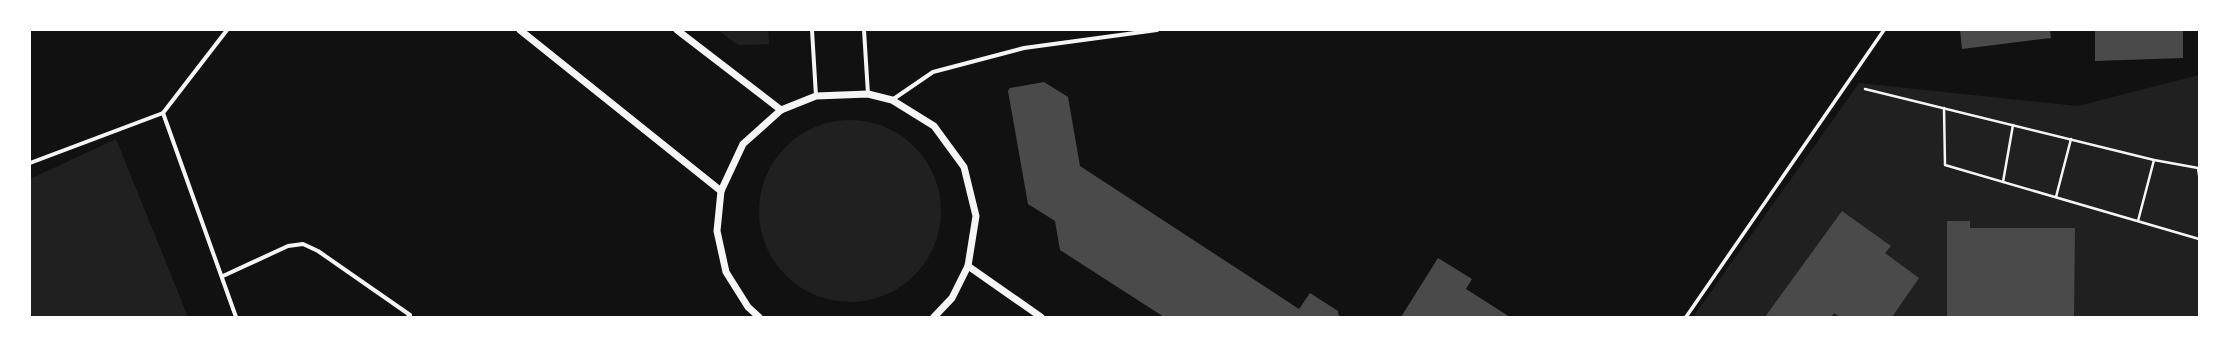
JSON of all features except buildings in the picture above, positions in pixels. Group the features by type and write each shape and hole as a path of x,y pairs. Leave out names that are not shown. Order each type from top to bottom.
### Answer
{"street":[{"path":"30,163 163,113 227,30"},
{"path":"520,30 720,191"},
{"path":"677,30 781,110"},
{"path":"812,30 816,96"},
{"path":"864,30 868,94"},
{"path":"892,100 933,72 1017,49 1157,30"},
{"path":"1686,317 1884,30"},
{"path":"759,317 748,307 726,272 717,231 720,191 743,144 781,110 816,96 868,94 892,100 934,126 964,167 976,216 968,266 952,298 934,317"},
{"path":"163,113 236,317"},
{"path":"222,276 288,246 303,244 318,251 410,316"},
{"path":"968,266 1041,317"}],"path":[{"path":"1847,84 2154,160 2198,168 2199,175"},
{"path":"1944,108 1945,165 2199,239"},
{"path":"2003,182 2013,125"},
{"path":"2056,197 2070,139"},
{"path":"2138,221 2154,160"}],"shaded area":[{"path":"718,30 768,30 769,44 738,45"},
{"path":"2199,75 2199,317 1693,317 1859,83 2078,106"},
{"path":"850,120 868,122 885,127 900,135 920,153 934,176 939,193 941,211 939,229 934,246 926,261 908,281 885,295 868,300 850,302 832,300 815,295 800,287 780,269 766,246 761,229 759,211 761,193 766,176 774,161 792,141 815,127 832,122"},
{"path":"116,139 188,317 30,317 30,179"}]}
